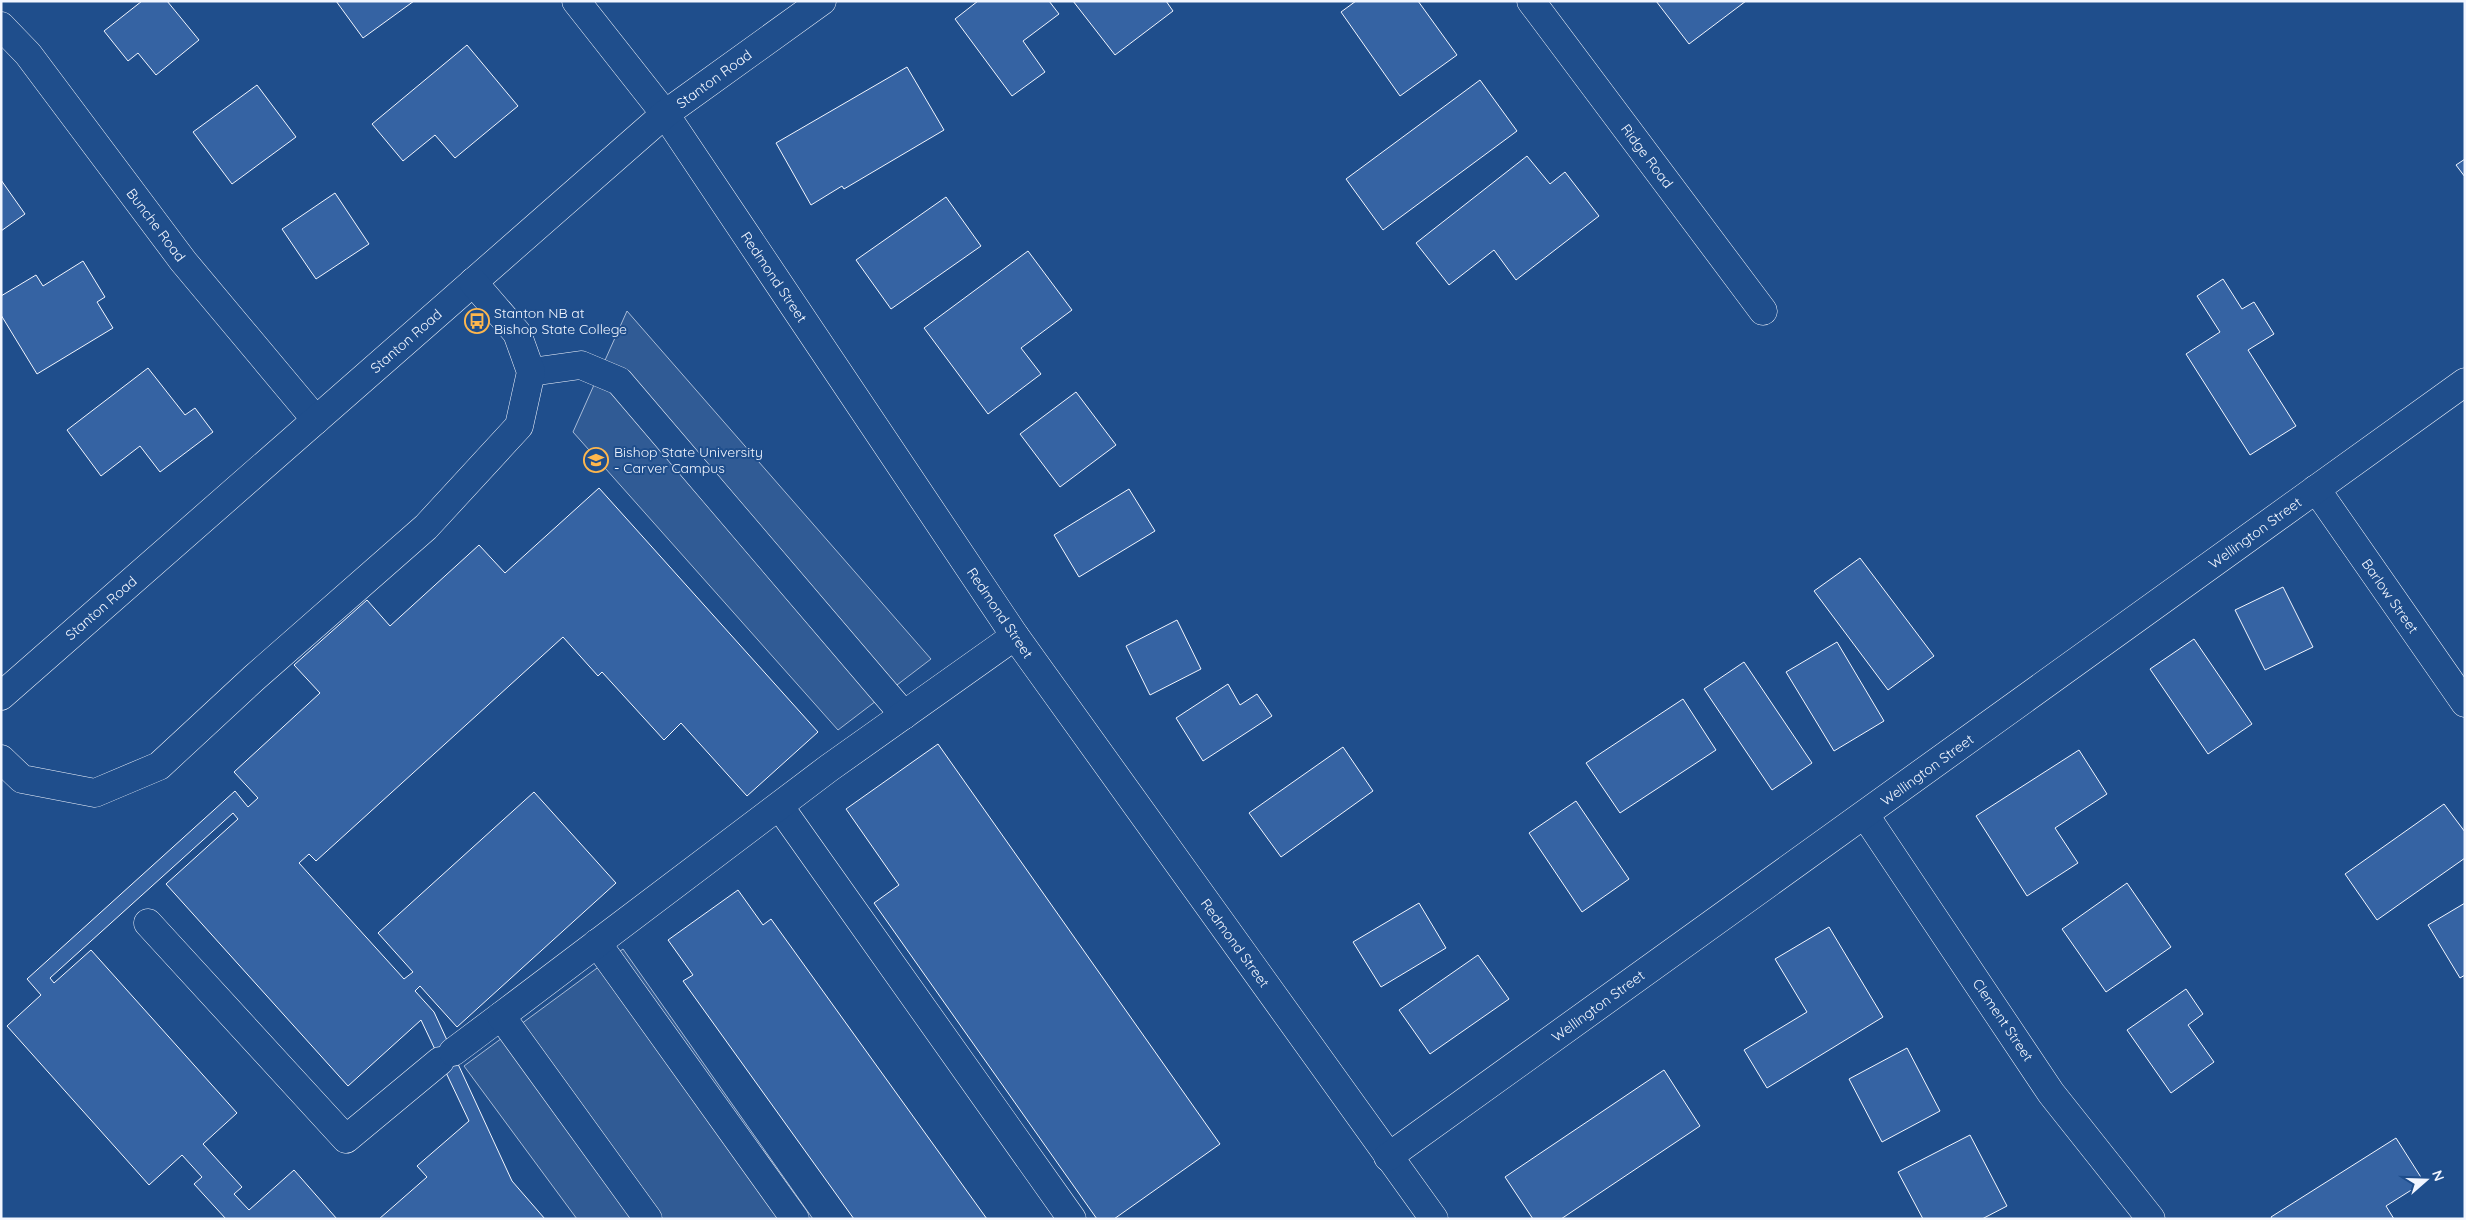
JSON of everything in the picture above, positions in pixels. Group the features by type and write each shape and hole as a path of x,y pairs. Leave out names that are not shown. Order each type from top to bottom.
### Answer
{"street":[{"name":"Redmond Street","path":"576,1 665,114 1015,636 1434,1219"},
{"name":"Stanton Road","path":"1,696 665,114 822,1"},
{"name":"Ridge Road","path":"1531,1 1764,311"},
{"name":"Bunche Road","path":"1,26 28,54 183,261 316,420"},
{"path":"1,760 22,779 94,793 159,766 254,678 426,527 519,426 530,372 517,333 473,282"},
{"path":"530,372 581,365 619,381 904,715"},
{"name":"Wellington Street","path":"1388,1157 2465,382"},
{"name":"Barlow Street","path":"2316,489 2465,703"},
{"path":"148,923 346,1140 446,1057 597,942 780,807 829,768 1015,636"},
{"path":"780,807 1072,1219"},
{"name":"Clement Street","path":"1865,814 2052,1093 2151,1219"},
{"path":"597,942 795,1219"},
{"path":"501,1016 648,1219"}],"shaded area":[{"path":"627,311 931,659 838,730 573,432"},
{"path":"623,949 813,1219 577,1219 464,1066"}],"building":[{"path":"142,1 167,1 199,40 156,75 138,53 128,61 104,31"},
{"path":"336,1 414,1 363,38"},
{"path":"978,1 1049,1 1059,14 1023,41 1045,72 1012,96 955,19"},
{"path":"1073,1 1166,1 1173,11 1115,55"},
{"path":"1356,1 1418,1 1457,55 1400,96 1341,12"},
{"path":"1656,1 1746,1 1689,44"},
{"path":"467,45 518,106 455,158 435,135 403,161 372,124"},
{"path":"907,67 944,130 844,189 842,186 811,205 776,143"},
{"path":"1480,80 1517,131 1383,230 1346,179"},
{"path":"257,85 296,137 232,184 193,132"},
{"path":"1527,156 1550,184 1565,172 1599,216 1516,280 1494,250 1449,285 1416,243"},
{"path":"2465,159 2465,177 2456,165"},
{"path":"1,180 25,214 1,231"},
{"path":"335,193 369,244 316,279 282,229"},
{"path":"946,197 981,246 891,309 856,260"},
{"path":"1028,251 1072,310 1021,348 1041,374 988,414 924,328"},
{"path":"83,261 105,297 97,302 113,328 37,374 1,315 1,296 36,275 43,286"},
{"path":"2223,279 2242,309 2254,302 2274,334 2248,350 2296,426 2250,455 2186,354 2220,332 2197,296"},
{"path":"148,368 185,415 195,408 213,432 160,472 140,446 101,476 67,430"},
{"path":"1076,392 1116,445 1060,487 1020,434"},
{"path":"599,488 818,732 747,796 681,723 664,740 602,672 598,676 563,637 316,861 309,854 299,863 404,979 413,972 378,933 534,792 616,883 457,1027 420,986 415,991 434,1012 512,1181 545,1219 379,1219 427,1177 417,1166 469,1121 421,1020 348,1086 166,884 238,819 233,813 50,978 54,983 91,950 237,1113 203,1144 242,1187 234,1194 249,1210 294,1170 337,1219 226,1219 194,1184 202,1177 182,1155 149,1185 7,1026 41,995 27,979 235,791 248,807 258,798 234,772 320,693 294,665 367,600 390,626 479,545 505,573"},
{"path":"1129,489 1155,531 1079,577 1054,535"},
{"path":"1860,558 1934,656 1888,690 1814,591"},
{"path":"2283,587 2313,647 2265,670 2235,610"},
{"path":"1177,620 1201,669 1150,695 1126,646"},
{"path":"2194,639 2252,724 2208,754 2150,669"},
{"path":"1837,642 1884,721 1834,751 1786,672"},
{"path":"1744,662 1812,763 1772,790 1704,689"},
{"path":"1228,684 1240,705 1257,694 1272,716 1203,761 1176,718"},
{"path":"1683,699 1716,750 1620,813 1586,763"},
{"path":"938,744 1220,1144 1114,1219 1097,1219 874,903 899,885 846,809"},
{"path":"1343,747 1373,791 1281,857 1249,813"},
{"path":"2079,750 2107,794 2055,828 2078,863 2027,896 1976,816"},
{"path":"1576,801 1629,879 1582,912 1529,833"},
{"path":"2444,804 2465,832 2465,858 2377,920 2345,874"},
{"path":"2127,883 2171,947 2106,992 2062,929"},
{"path":"738,890 763,925 771,919 987,1219 854,1219 683,981 693,975 668,940"},
{"path":"1419,903 1446,948 1381,987 1353,942"},
{"path":"2465,903 2465,975 2460,978 2428,925"},
{"path":"1829,927 1883,1017 1767,1088 1744,1050 1807,1012 1775,959"},
{"path":"1478,955 1509,999 1430,1054 1399,1010"},
{"path":"2186,989 2203,1014 2188,1025 2214,1062 2171,1093 2127,1030"},
{"path":"1907,1048 1940,1111 1882,1142 1849,1079"},
{"path":"1664,1070 1700,1126 1561,1219 1533,1219 1505,1177"},
{"path":"1970,1135 2007,1206 1982,1219 1923,1219 1898,1172"},
{"path":"2396,1138 2424,1182 2386,1206 2394,1219 2272,1219 2271,1217"}],"place":[{"name":"Stanton NB at Bishop State College","path":"477,321"},
{"name":"Bishop State University - Carver Campus","path":"596,460"}]}
